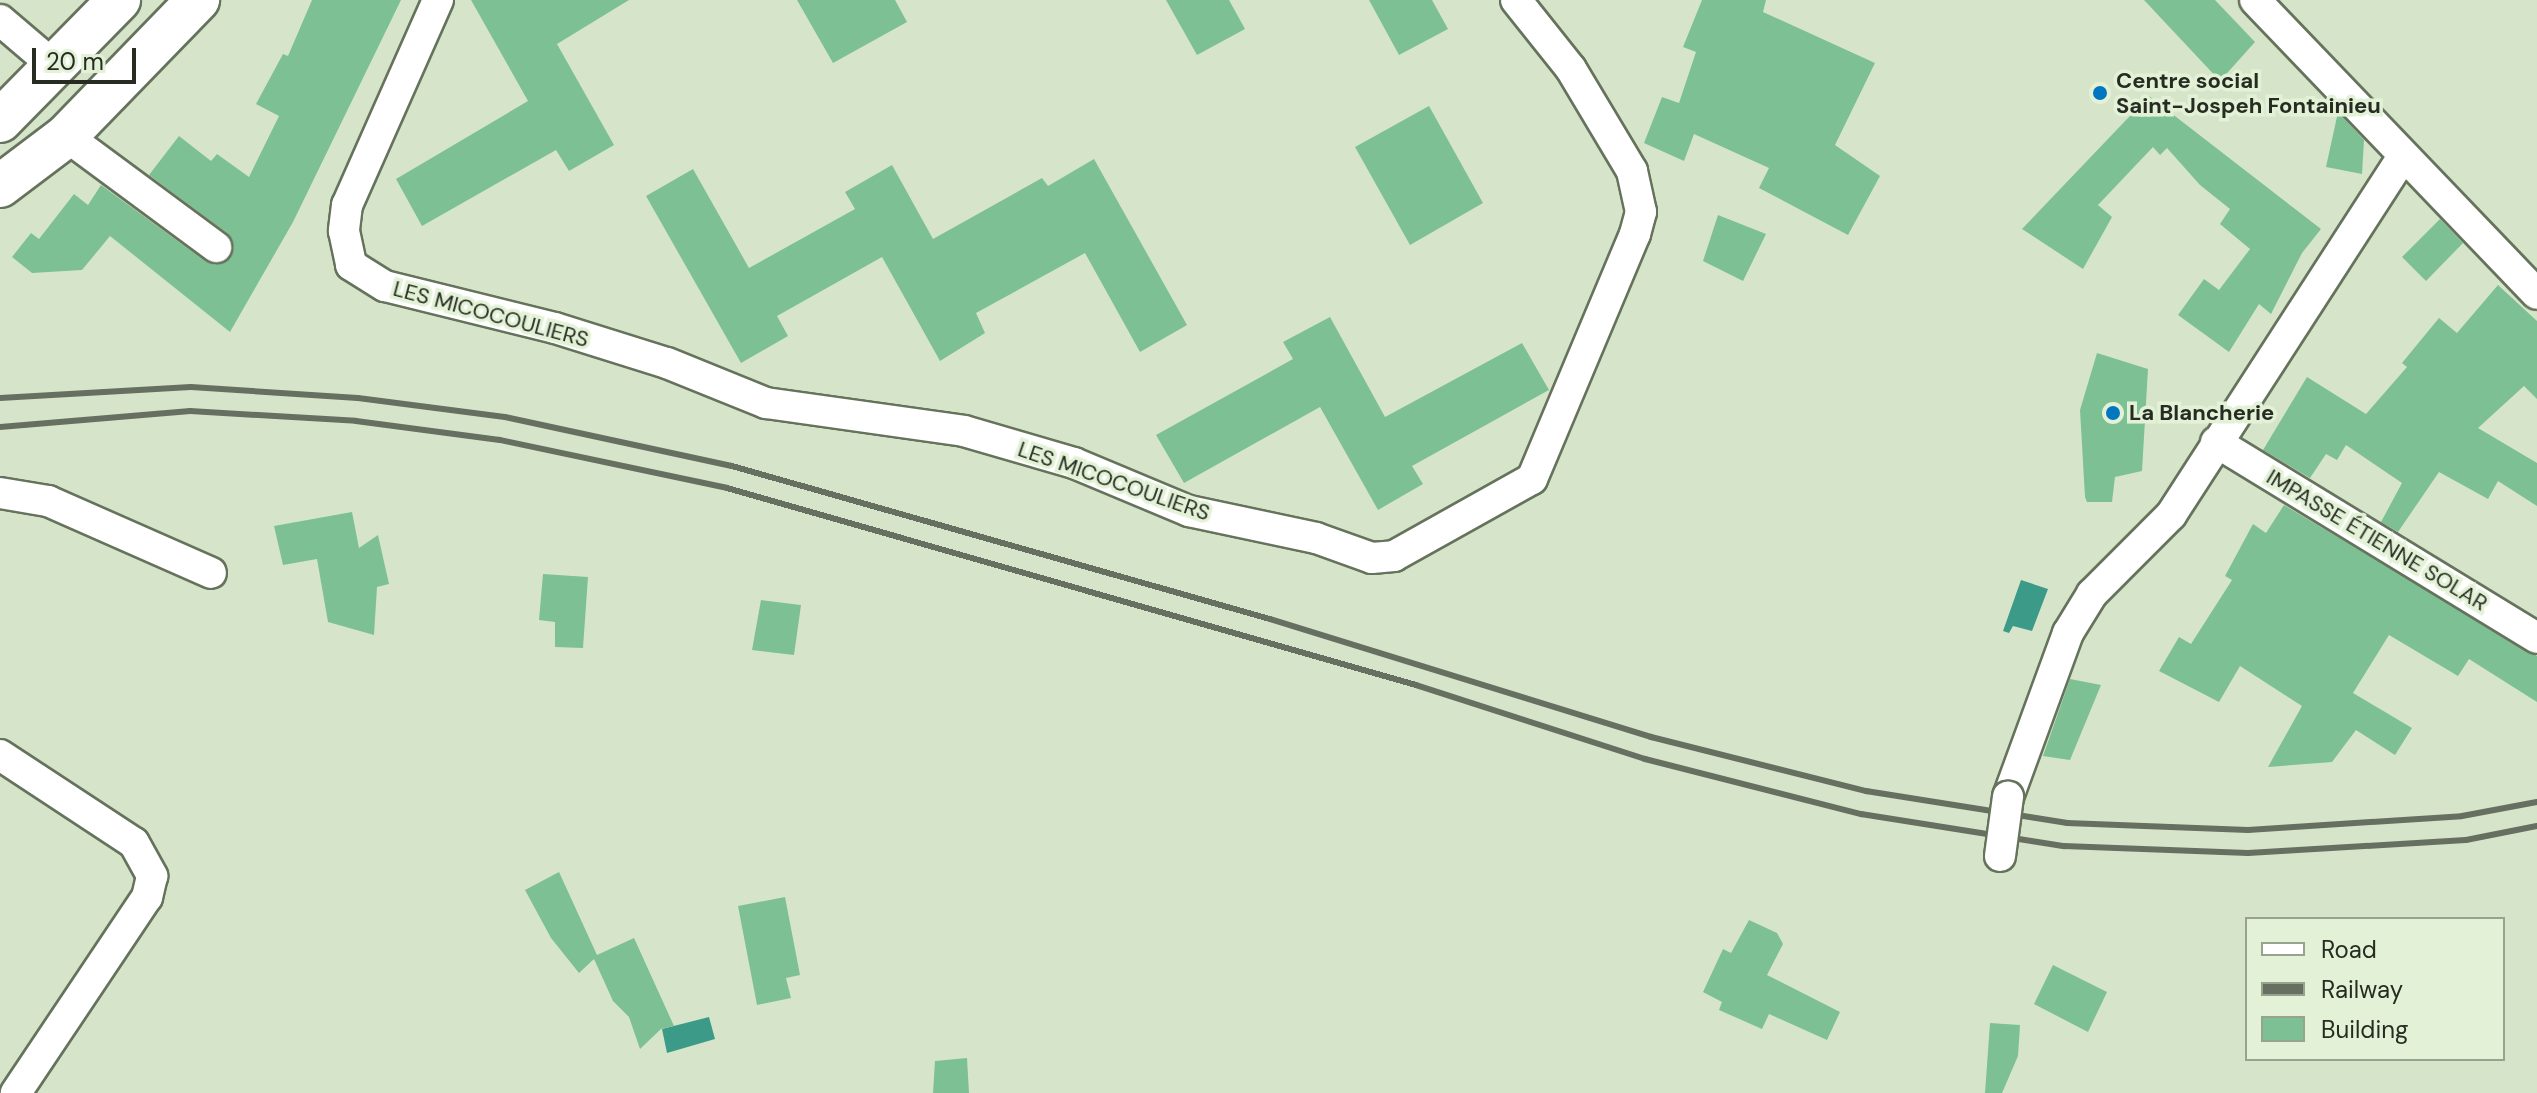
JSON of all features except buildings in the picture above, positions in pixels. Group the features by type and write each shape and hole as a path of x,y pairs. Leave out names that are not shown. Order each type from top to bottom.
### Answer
{"main road":[{"path":"0,186 66,136 198,0"},
{"path":"0,121 111,4"}],"street":[{"name":"LES MICOCOULIERS","path":"438,0 347,205 344,231 351,265 385,286 555,328 667,363 766,403 964,431 1074,463 1189,511 1316,538 1372,558 1394,556 1532,479 1641,212 1632,171 1571,69 1516,0"},
{"path":"2255,0 2537,294"},
{"path":"0,20 54,66"},
{"path":"66,136 216,247"},
{"path":"2000,856 2008,797 2068,633 2092,594 2171,515 2403,156"},
{"name":"IMPASSE ÉTIENNE SOLAR","path":"2216,442 2537,638"},
{"path":"0,493 48,501 211,573"},
{"path":"0,755 134,843 152,876 147,897 16,1093"}],"water":[{"path":"2021,580 2048,589 2032,631 2013,626 2009,633 2003,631"},
{"path":"709,1017 715,1039 667,1053 662,1029"}],"railway":[{"path":"0,398 191,387 358,398 505,417 732,466 1270,619 1651,737 1866,791 2067,823 2248,830 2462,816 2537,802"},
{"path":"0,427 190,411 356,421 500,440 727,488 1416,685 1645,759 1861,814 2064,846 2248,853 2466,840 2537,826"}],"place":[{"name":"Centre social Saint-Jospeh Fontainieu","path":"2100,93"},
{"name":"La Blancherie","path":"2113,413"}]}
